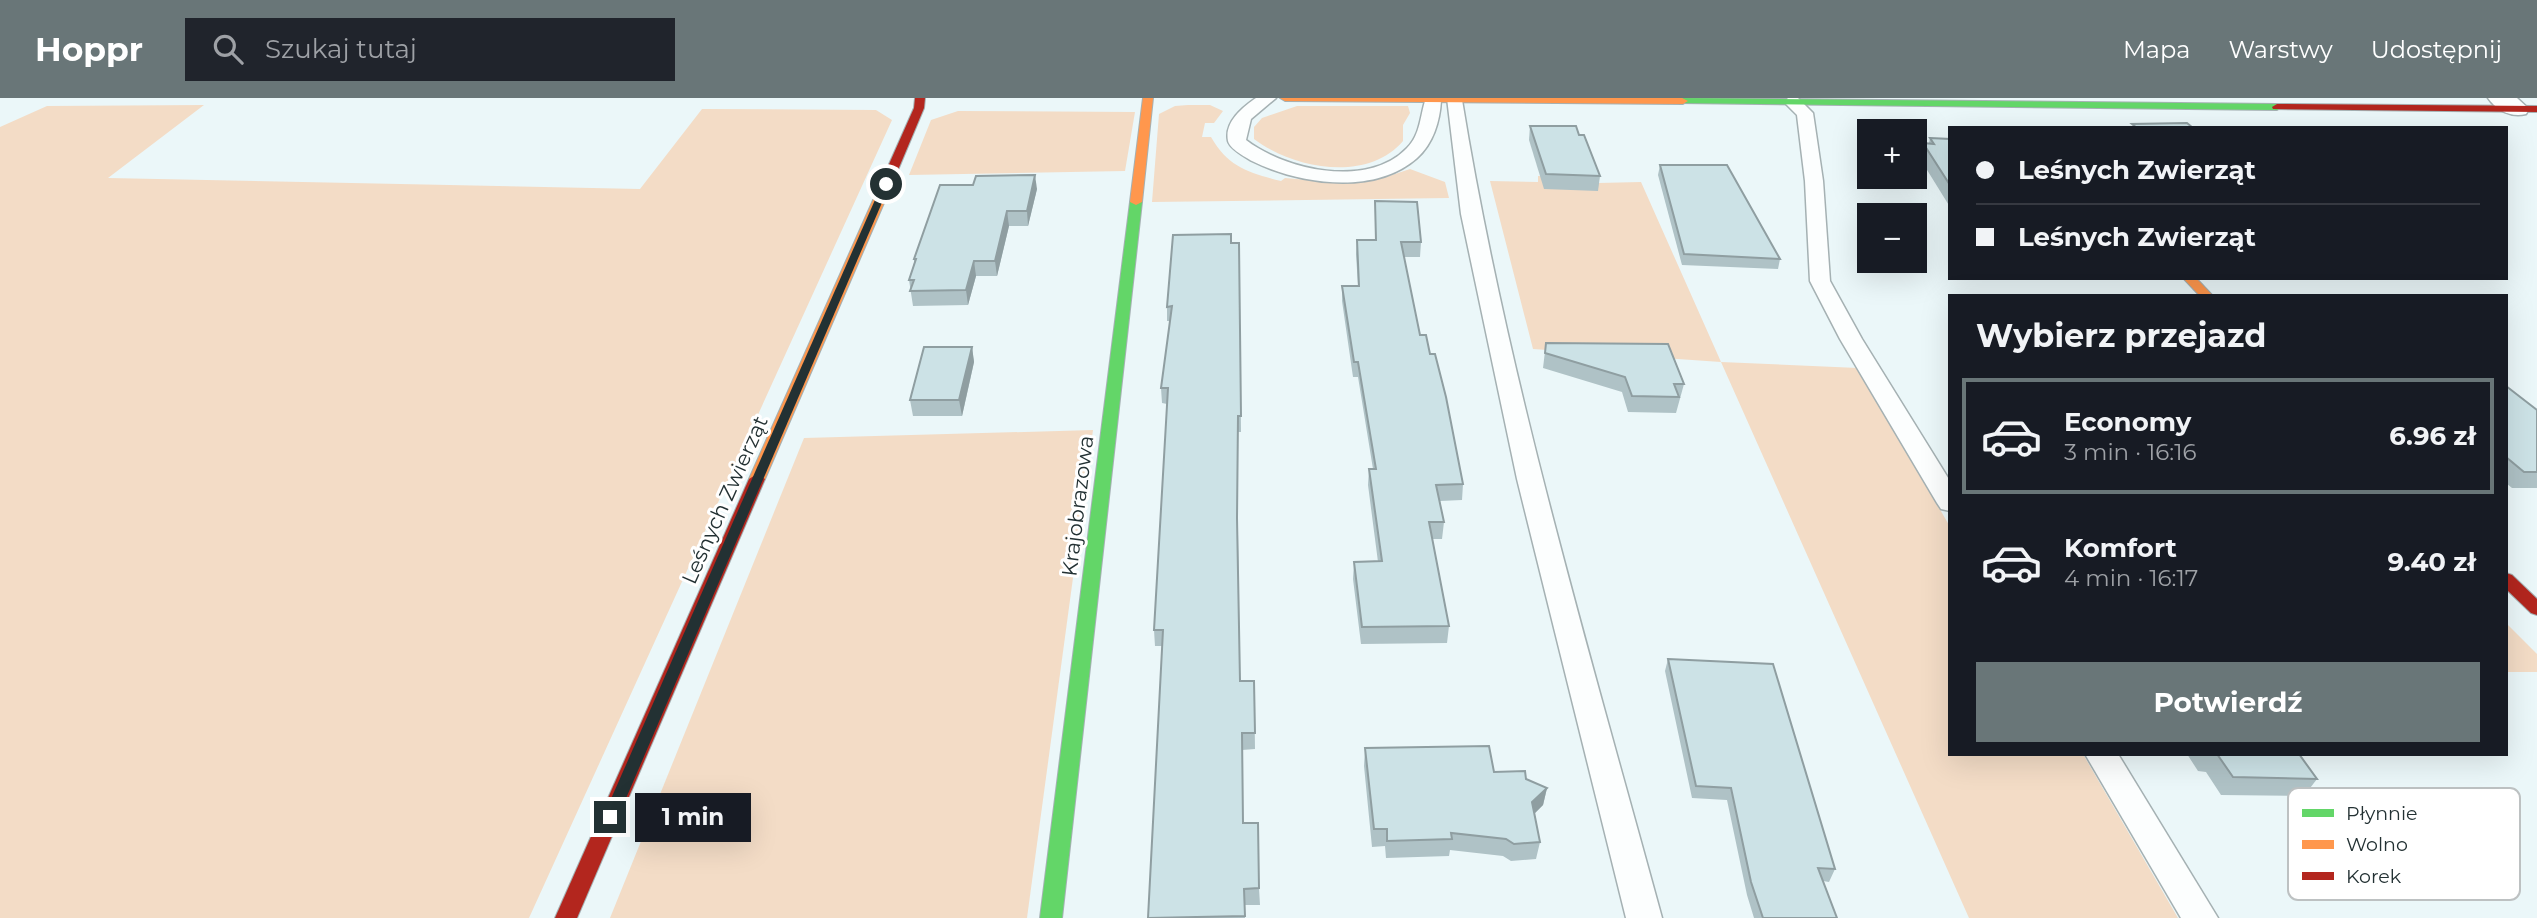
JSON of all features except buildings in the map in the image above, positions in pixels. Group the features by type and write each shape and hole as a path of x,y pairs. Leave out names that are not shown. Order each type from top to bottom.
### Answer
{"street":[{"name":"Leśnych Zwierząt","path":"566,918 914,121 920,98"},
{"name":"Krajobrazowa","path":"1051,918 1148,98"},
{"path":"1285,98 2518,105"},
{"path":"1998,101 2022,120"},
{"path":"2191,280 2205,294"},
{"path":"2508,581 2537,609"}],"lane":[{"path":"1268,98 1252,108 1238,124 1237,142 1256,159 1274,166 1317,175 1372,173 1407,159 1444,100"},
{"path":"1444,100 1530,479 1644,918"},
{"path":"1792,102 1805,113 1814,181 1820,281 1851,339 1948,500"},
{"path":"2102,756 2200,918"}],"shaded area":[{"path":"204,105 108,178 640,189 702,109 876,110 892,120 529,918 0,918 0,127 47,106"},
{"path":"1210,105 1223,111 1214,123 1205,123 1202,137 1211,137 1232,162 1259,175 1281,181 1285,178 1343,183 1383,178 1410,169 1445,182 1449,198 1152,202 1159,114 1175,106"},
{"path":"1297,106 1408,106 1410,113 1403,125 1403,141 1388,154 1370,163 1330,167 1289,158 1254,139 1254,127 1262,118"},
{"path":"958,111 1135,112 1125,171 909,175 931,120"},
{"path":"1538,176 1596,178 1598,183 1641,182 1721,362 1533,349 1490,181 1538,182"},
{"path":"1721,362 1858,368 1948,523 1948,756 2084,756 2178,918 1969,918"},
{"path":"1093,430 1027,918 610,918 804,438"},
{"path":"2508,625 2537,654 2537,672 2508,672"}],"traffic: fast":[{"path":"1683,101 2277,107"},
{"path":"1051,918 1136,202"}],"traffic: slow":[{"path":"1136,202 1148,98"},
{"path":"1285,98 1683,101"},
{"path":"757,479 884,189"},
{"path":"2191,280 2205,294"}],"traffic: jam":[{"path":"884,189 919,108 920,98"},
{"path":"2277,107 2537,109"},
{"path":"566,918 757,479"},
{"path":"2508,581 2537,609"}],"route":[{"path":"610,817 886,184"}]}
